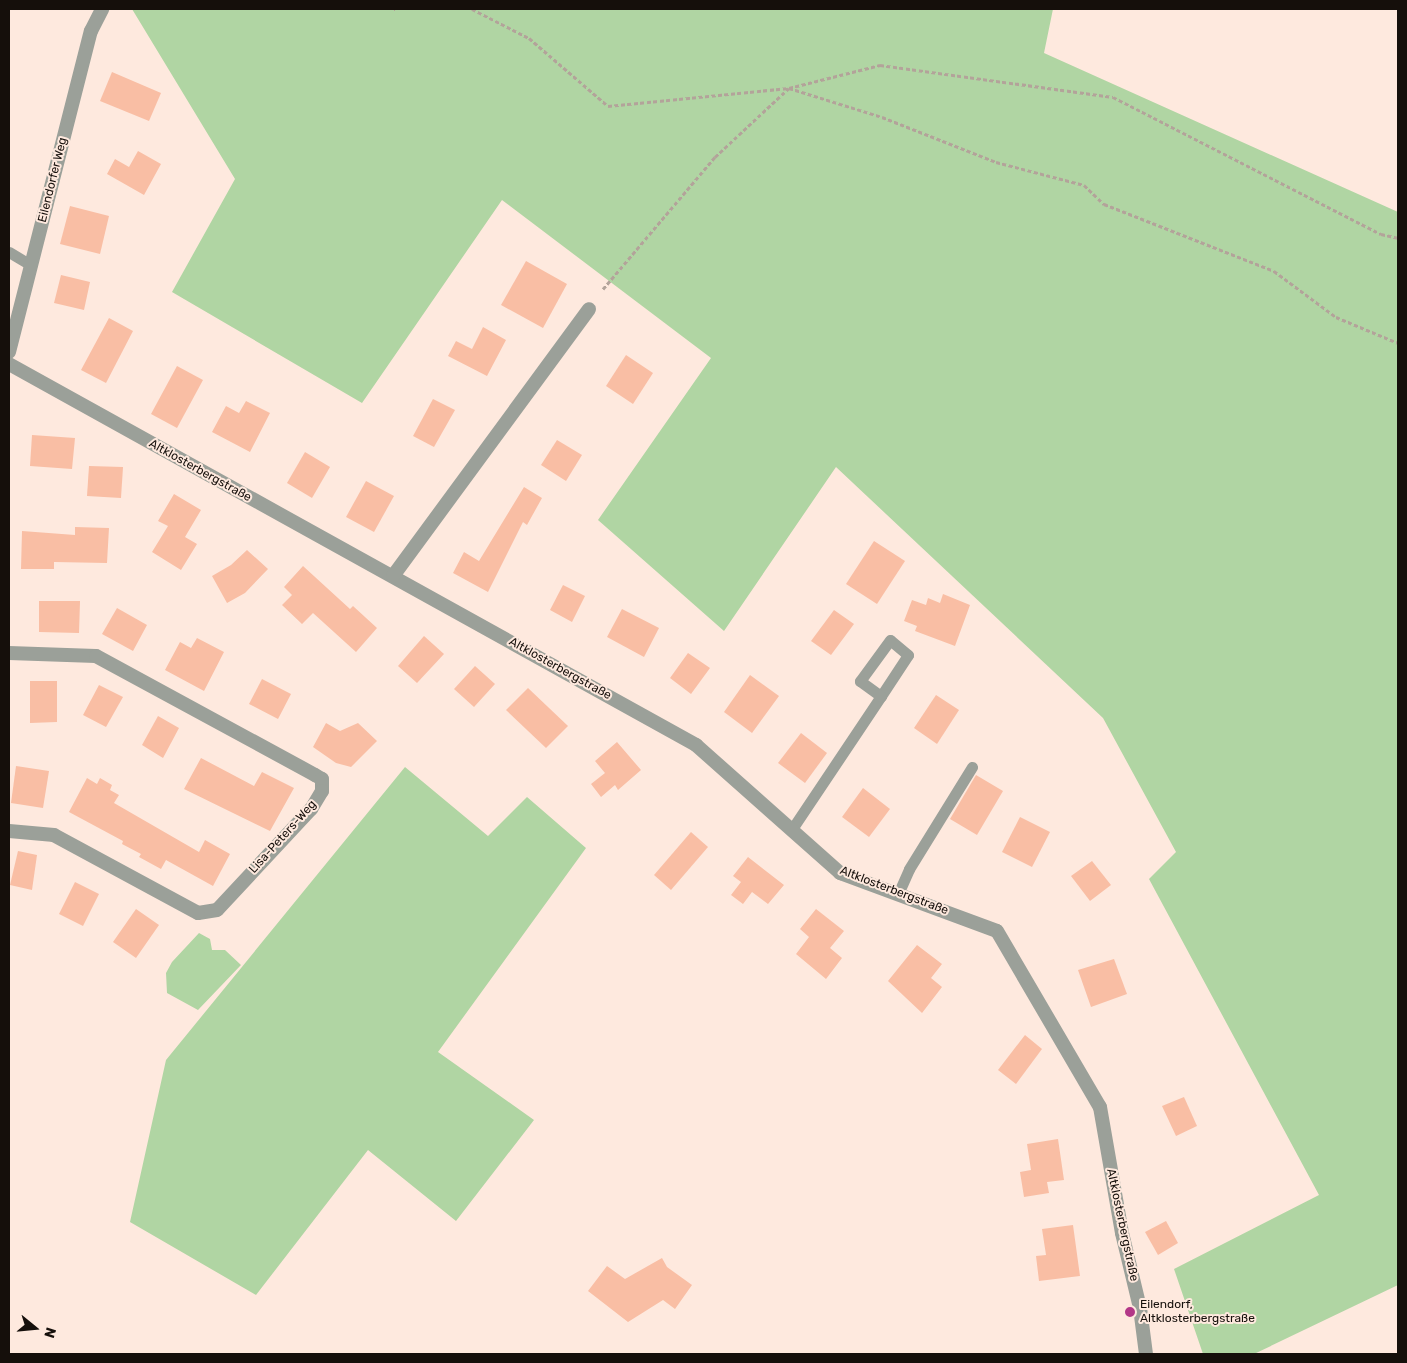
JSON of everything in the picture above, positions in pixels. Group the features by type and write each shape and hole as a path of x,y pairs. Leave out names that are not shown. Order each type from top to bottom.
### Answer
{"street":[{"name":"Eilendorfer Weg","path":"9,352 91,31 102,9"},
{"path":"393,576 589,308"},
{"name":"Altklosterbergstraße","path":"9,364 77,405 393,576 696,745 840,873 997,931 1100,1107 1122,1233 1140,1308 1146,1354"},
{"name":"Lisa-Peters-Weg","path":"9,653 96,656 322,779 322,791 311,809 217,910 198,913 54,835 9,831"}],"lane":[{"path":"9,252 31,265"},
{"path":"792,829 881,696 908,655 890,640 860,681 881,696"},
{"path":"898,894 909,869 972,767"}],"path":[{"path":"472,9 529,38 608,106 789,88 880,65 1113,97 1381,234 1398,238"},
{"path":"603,289 715,157 789,88"},
{"path":"789,88 882,117 996,162 1084,186 1104,204 1274,271 1336,317 1398,343"}],"green space":[{"path":"132,9 1053,9 1044,53 1398,212 1398,1285 1254,1354 1203,1354 1174,1269 1319,1195 1149,879 1176,852 1103,718 836,467 724,631 598,520 711,358 502,200 362,403 172,292 235,179"},
{"path":"405,767 488,836 527,797 586,848 438,1052 534,1120 456,1221 368,1150 256,1295 130,1222 166,1060"},
{"path":"199,933 210,939 212,950 225,950 241,965 198,1010 167,993 166,973 172,962"}],"building":[{"path":"112,72 161,93 149,121 100,101"},
{"path":"138,151 161,164 144,195 107,174 115,159 129,167"},
{"path":"70,206 109,216 100,254 60,244"},
{"path":"526,261 567,284 543,328 501,305"},
{"path":"61,275 90,282 84,310 54,303"},
{"path":"109,318 133,331 106,383 81,370"},
{"path":"483,327 506,340 487,376 448,356 456,341 472,349"},
{"path":"626,355 653,373 633,404 606,386"},
{"path":"177,366 203,380 177,428 151,414"},
{"path":"433,399 455,410 434,447 413,436"},
{"path":"246,401 270,413 250,452 212,432 226,406 239,413"},
{"path":"32,435 75,438 72,469 30,466"},
{"path":"557,440 582,455 566,481 541,465"},
{"path":"305,452 330,467 312,498 287,483"},
{"path":"89,466 123,467 121,498 87,496"},
{"path":"366,481 394,496 374,532 346,517"},
{"path":"524,487 542,498 527,525 523,522 488,592 453,573 464,552 479,561"},
{"path":"174,494 201,510 185,537 197,544 181,570 152,552 168,526 158,521"},
{"path":"75,527 109,528 107,563 54,562 54,569 21,569 22,531 75,535"},
{"path":"874,541 905,561 877,604 846,584"},
{"path":"247,550 268,569 245,593 227,603 212,576 231,565"},
{"path":"303,566 350,609 353,606 377,628 356,652 313,613 302,624 282,605 292,595 284,587"},
{"path":"563,585 585,596 572,622 550,610"},
{"path":"943,594 970,605 955,646 915,631 917,626 904,621 912,600 926,605 928,598 940,603"},
{"path":"39,601 80,601 79,633 39,632"},
{"path":"117,608 147,625 133,651 102,634"},
{"path":"622,609 659,628 644,657 607,637"},
{"path":"834,610 854,624 831,655 811,641"},
{"path":"424,636 444,654 417,683 398,666"},
{"path":"197,638 224,652 204,691 165,670 180,642 191,648"},
{"path":"688,653 710,668 691,694 670,678"},
{"path":"475,666 495,684 474,707 454,689"},
{"path":"750,675 779,696 752,733 724,712"},
{"path":"262,679 291,694 278,719 249,704"},
{"path":"30,681 57,681 57,722 30,723"},
{"path":"99,685 123,697 106,727 83,715"},
{"path":"528,688 568,726 546,748 506,710"},
{"path":"936,695 959,710 937,744 914,728"},
{"path":"158,716 179,728 163,758 142,745"},
{"path":"326,723 340,731 358,723 377,741 351,767 336,763 313,747"},
{"path":"801,733 827,753 805,783 778,763"},
{"path":"617,742 641,770 618,790 615,785 601,797 591,784 605,773 595,761"},
{"path":"201,758 254,786 262,772 294,788 270,831 184,789"},
{"path":"16,766 49,771 43,808 11,803"},
{"path":"976,775 1003,791 977,835 950,819"},
{"path":"87,778 97,784 100,778 112,785 110,790 119,795 114,803 199,852 205,840 230,854 213,886 166,860 161,869 139,857 141,854 122,844 123,841 69,812"},
{"path":"863,788 890,809 869,837 842,817"},
{"path":"1020,817 1050,832 1032,867 1002,852"},
{"path":"691,832 708,847 671,890 654,875"},
{"path":"18,851 37,855 32,890 10,885"},
{"path":"748,857 784,885 768,904 752,892 743,904 731,895 741,882 733,876"},
{"path":"1092,861 1111,885 1090,901 1071,876"},
{"path":"75,882 99,894 83,926 59,914"},
{"path":"136,909 159,925 136,958 113,942"},
{"path":"816,909 844,931 830,948 842,958 826,979 796,954 809,937 800,929"},
{"path":"917,945 942,964 931,978 942,987 922,1013 888,981"},
{"path":"1114,959 1127,994 1091,1007 1078,970"},
{"path":"1025,1035 1042,1049 1016,1084 998,1070"},
{"path":"1184,1097 1197,1126 1176,1136 1162,1106"},
{"path":"1058,1139 1064,1180 1047,1182 1049,1193 1024,1197 1020,1172 1031,1170 1027,1144"},
{"path":"1166,1221 1178,1243 1158,1255 1145,1232"},
{"path":"1073,1225 1080,1276 1039,1281 1036,1256 1046,1255 1042,1229"},
{"path":"662,1258 667,1267 692,1285 675,1309 663,1300 628,1322 588,1291 607,1266 625,1279"}],"place":[{"name":"Eilendorf, Altklosterbergstraße","path":"1130,1312"}]}
